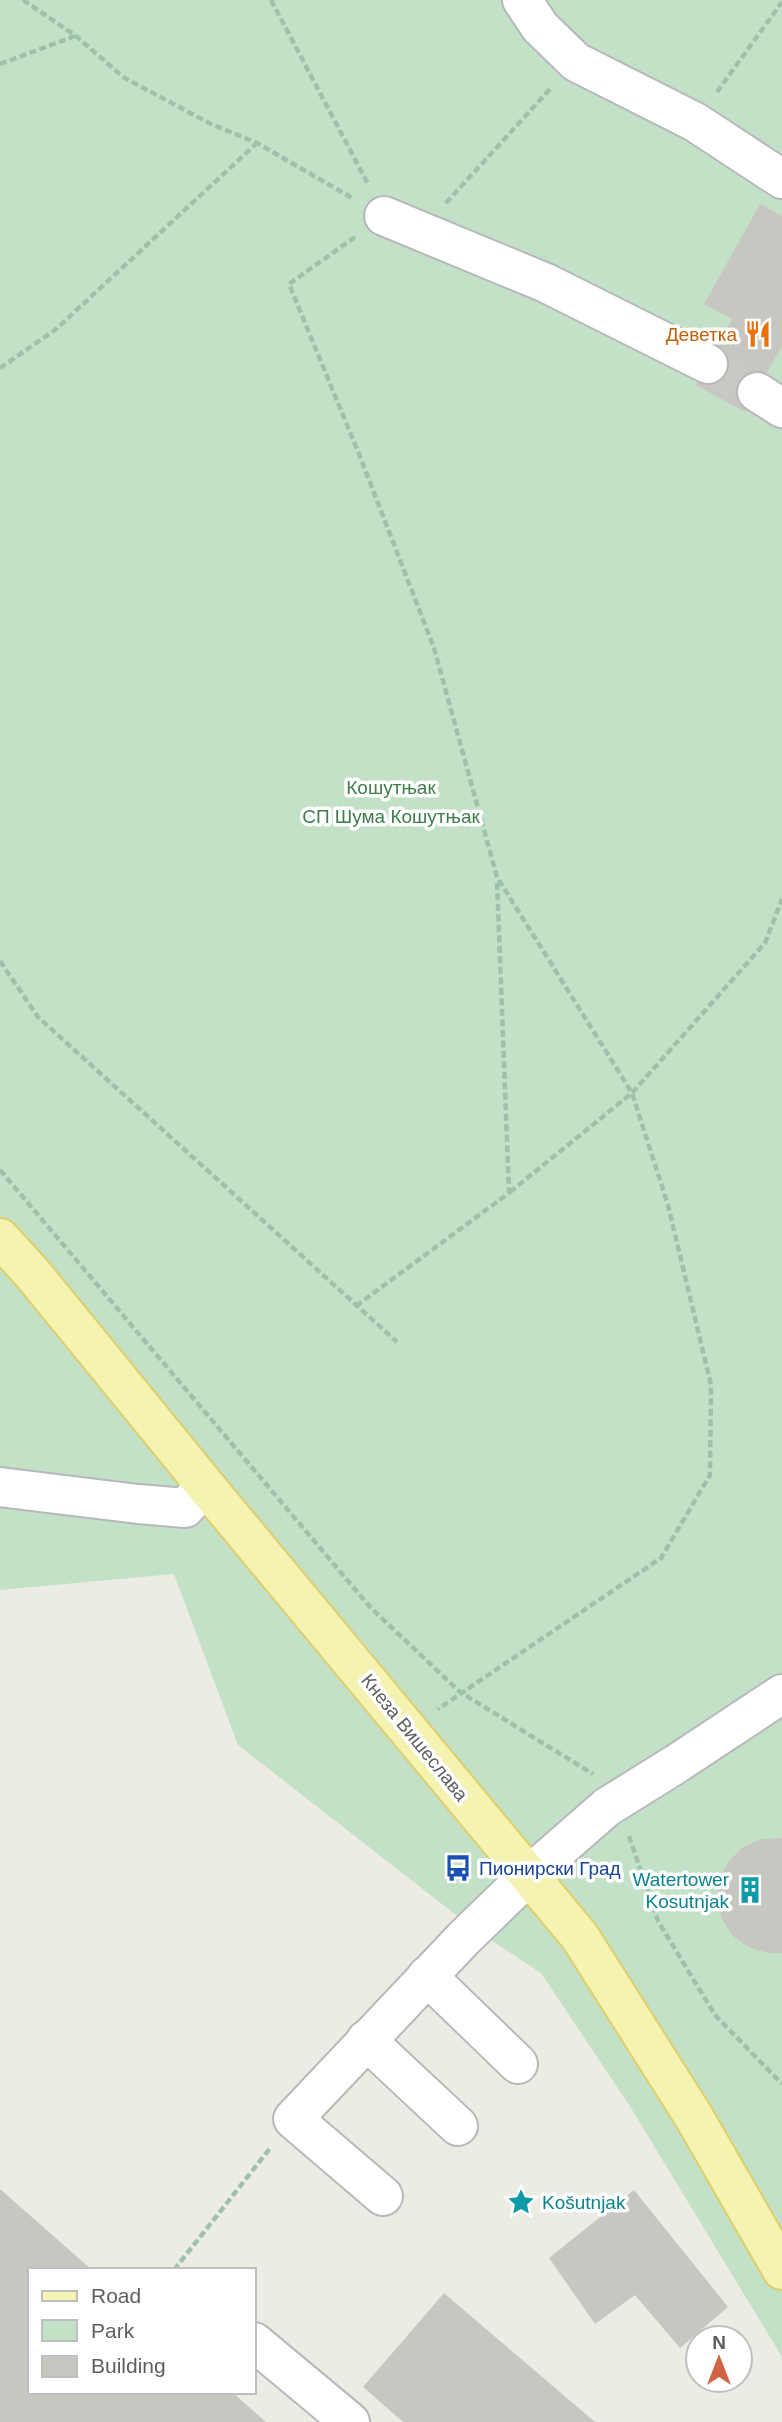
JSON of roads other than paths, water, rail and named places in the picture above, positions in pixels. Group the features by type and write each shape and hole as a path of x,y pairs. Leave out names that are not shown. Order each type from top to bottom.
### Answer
{"main road":[{"name":"Кнеза Вишеслава","path":"0,1238 32,1273 580,1937 694,2117 782,2270"}],"street":[{"path":"522,0 540,27 576,62 695,122 782,179"},
{"path":"384,216 546,283 708,364"},
{"path":"0,1487 185,1508 209,1490"},
{"path":"383,2196 293,2119 427,1976 528,1876 607,1807 782,1693"},
{"path":"427,1976 518,2064"},
{"path":"366,2040 458,2126"},
{"path":"256,2344 350,2422"}],"tunnel":[{"path":"708,364 757,392"}],"place":[{"name":"Деветка","path":"758,334"},
{"name":"Пионирски Град","path":"458,1868"},
{"name":"Watertower Kosutnjak","path":"750,1890"},
{"name":"Košutnjak","path":"521,2202"}],"park label":[{"name":"Кошутњак","path":"391,787"},
{"name":"СП Шума Кошутњак","path":"391,816"}]}
